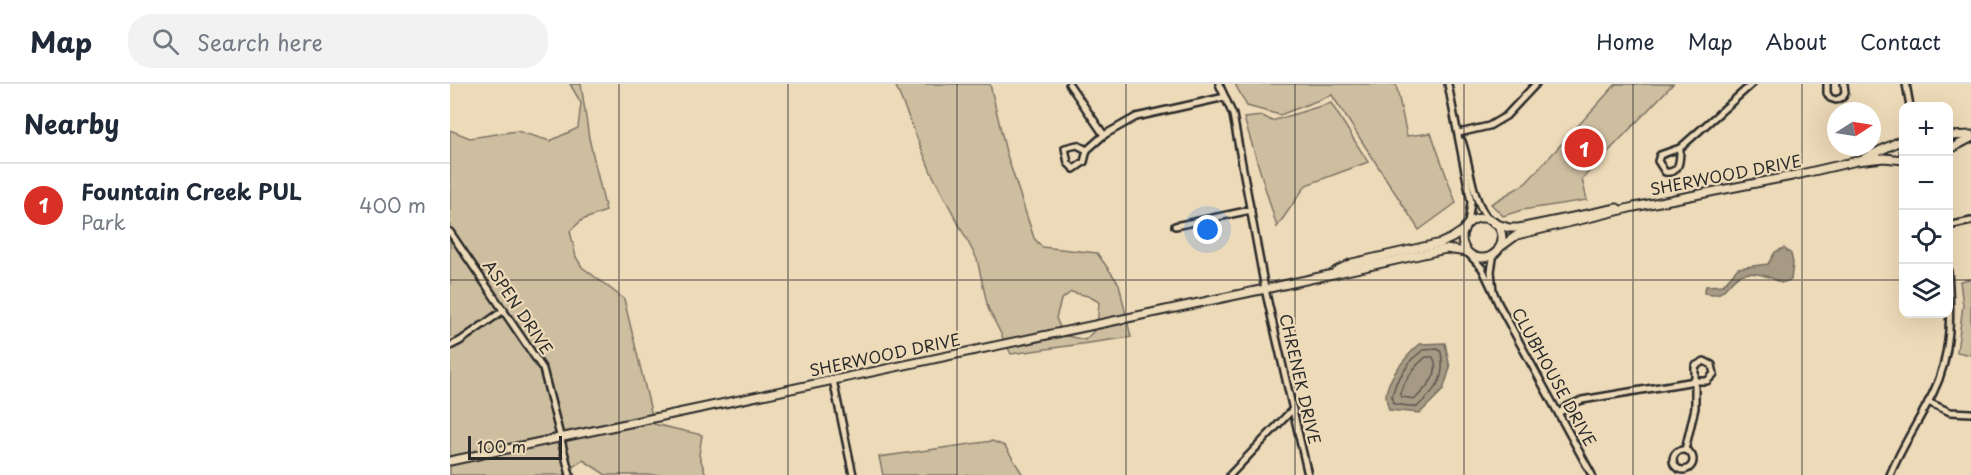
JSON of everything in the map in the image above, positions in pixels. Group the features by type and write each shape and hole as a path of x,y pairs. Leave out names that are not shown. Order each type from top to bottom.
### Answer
{"street":[{"path":"1069,84 1104,135"},
{"name":"CHRENEK DRIVE","path":"1219,84 1233,115 1265,289 1308,475"},
{"path":"1448,84 1477,199 1481,209 1501,235 1497,250 1489,256 1478,257 1467,252 1462,241 1471,202 1461,158 1459,133"},
{"path":"1459,133 1490,126 1506,116 1536,84"},
{"path":"1680,148 1676,171 1665,172 1658,161 1660,155 1680,148 1752,84"},
{"path":"1827,84 1827,93 1830,98 1836,100 1843,97 1844,84"},
{"path":"1906,84 1911,102"},
{"path":"1087,150 1077,145 1065,148 1068,163 1074,169 1084,162 1087,150 1104,135 1136,117 1225,97"},
{"path":"1953,136 1971,137"},
{"path":"1953,147 1971,137"},
{"name":"SHERWOOD DRIVE","path":"1857,161 1899,142"},
{"name":"SHERWOOD DRIVE","path":"1497,250 1517,235 1634,207 1857,161 1884,158 1899,160"},
{"name":"SHERWOOD DRIVE","path":"1492,221 1509,228 1519,228 1607,209 1634,207"},
{"path":"1175,225 1251,210"},
{"path":"1466,227 1478,219 1492,221"},
{"path":"1953,225 1971,221"},
{"name":"SHERWOOD DRIVE","path":"1326,276 1352,263 1447,241 1466,227"},
{"name":"ASPEN DRIVE","path":"450,232 543,369 570,475"},
{"name":"SHERWOOD DRIVE","path":"450,461 1446,249 1467,252"},
{"name":"CLUBHOUSE DRIVE","path":"1493,291 1491,271 1497,250"},
{"name":"CLUBHOUSE DRIVE","path":"1467,252 1482,268 1498,303 1592,475"},
{"path":"450,346 504,310"},
{"path":"1890,475 1908,436 1934,392 1948,351 1951,318"},
{"path":"1559,413 1582,400 1695,381 1710,380 1714,374 1712,365 1704,361 1698,363 1694,369 1695,381 1695,408 1685,450"},
{"path":"833,380 853,475"},
{"path":"1928,402 1950,412 1971,413"},
{"path":"1230,475 1293,409"}],"shaded area":[{"path":"570,84 581,84 589,138 606,211 582,220 570,231 576,257 582,267 624,299 654,424 702,435 699,455 706,475 606,475 583,460 566,471 564,475 450,475 450,130 470,138 517,131 550,141 578,128 581,103"},
{"path":"895,84 990,84 1006,152 1034,238 1042,247 1097,253 1119,284 1131,337 1011,354 988,308 977,259 931,172","holes":["1071,292 1088,296 1099,302 1097,328 1085,340 1063,335 1056,318 1061,300"]},
{"path":"1235,84 1396,84 1407,136 1431,133 1456,203 1419,230 1332,95 1280,115 1247,106"},
{"path":"1616,84 1673,84 1582,179 1587,200 1522,210 1503,216 1491,204 1526,183"},
{"path":"1331,103 1368,162 1306,185 1277,227 1244,118 1263,116 1272,121"},
{"path":"1971,279 1971,355 1957,352 1963,305 1960,281"},
{"path":"992,441 1005,446 1023,475 883,475 879,457"}],"water":[{"path":"1784,248 1791,254 1793,263 1791,280 1781,283 1770,277 1749,273 1737,277 1720,293 1704,293 1706,286 1723,285 1738,268 1768,264 1775,252"},
{"path":"1445,343 1450,368 1443,390 1420,413 1389,410 1386,398 1387,389 1404,360 1420,344"}],"place":[{"name":"Fountain Creek PUL","path":"1584,148"}]}
